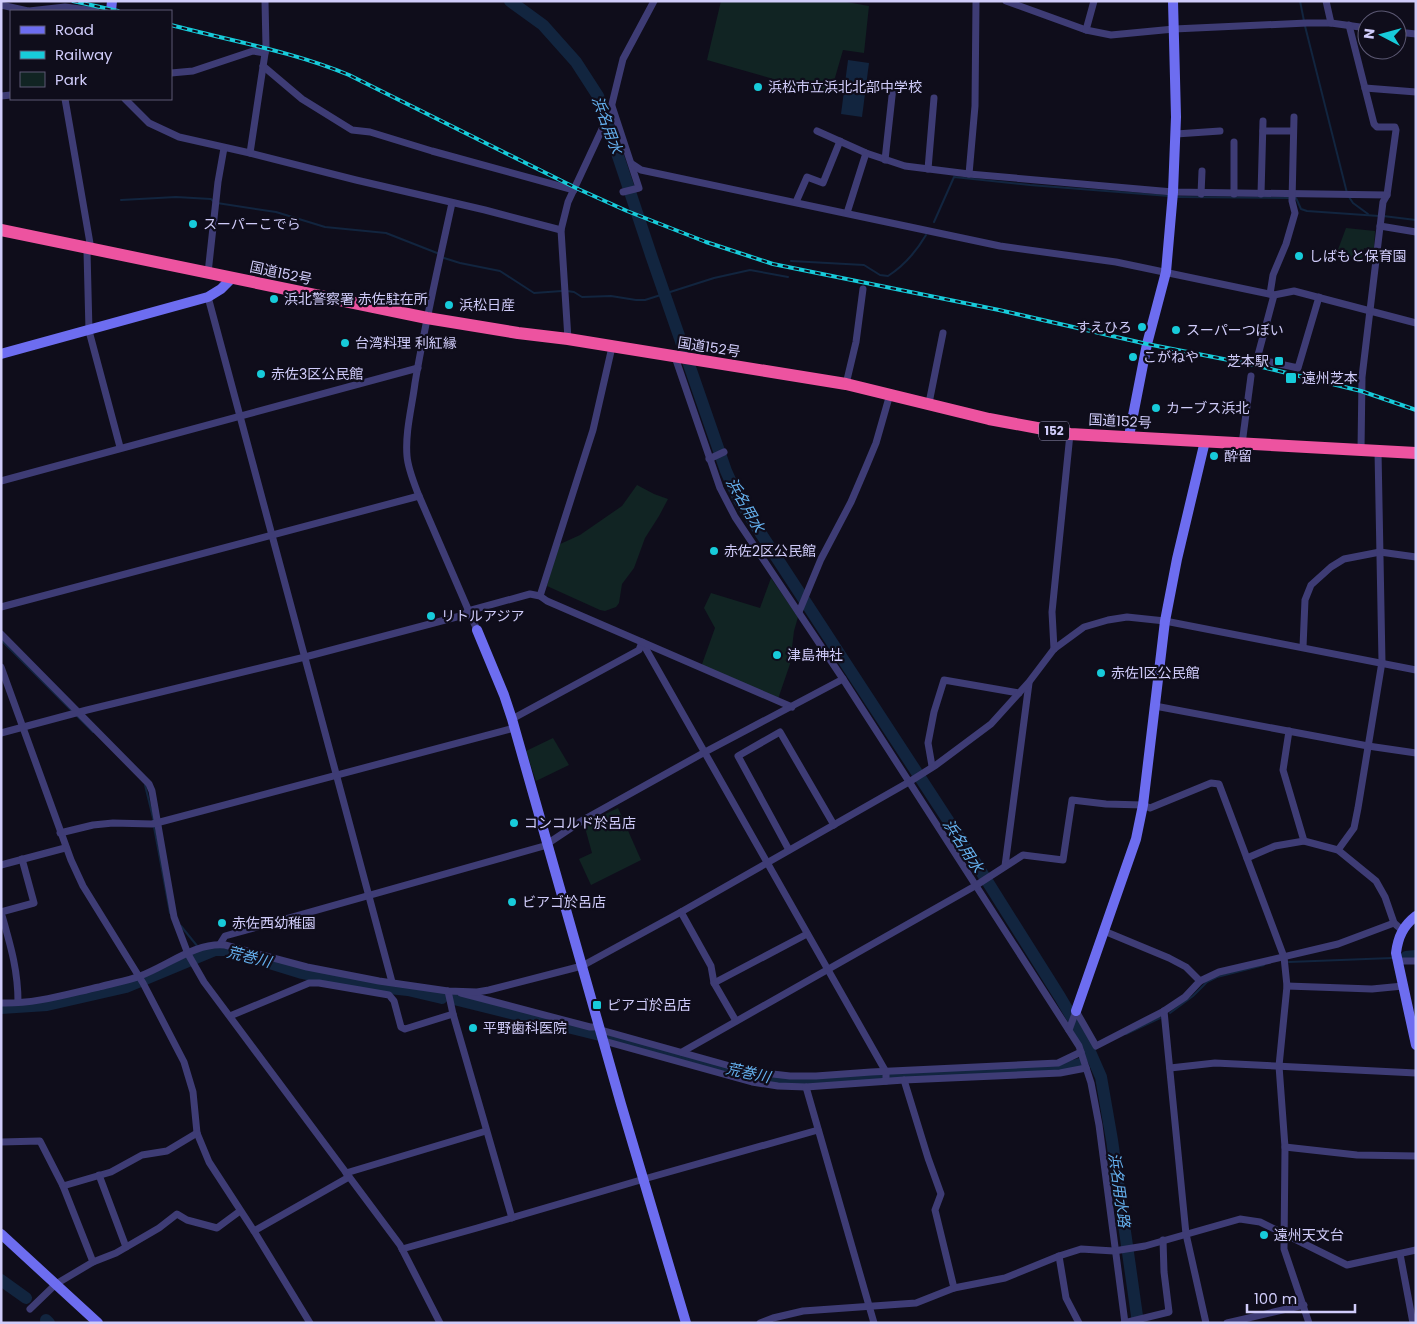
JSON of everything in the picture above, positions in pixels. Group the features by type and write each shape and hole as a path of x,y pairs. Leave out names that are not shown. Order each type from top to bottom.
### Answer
{"highway":[{"name":"国道152号","path":"1,230 427,318 846,384 989,419 1070,434 1416,454"}],"street":[{"path":"250,153 266,47 265,1"},
{"path":"568,339 561,230 568,202 611,109 623,59 654,1"},
{"path":"969,174 976,106 976,1"},
{"path":"1006,1 1086,30 1110,35 1174,29 1331,23 1357,26"},
{"path":"1086,30 1094,1"},
{"path":"1129,436 1147,344 1166,272 1176,134 1173,1"},
{"path":"1326,1 1331,23"},
{"path":"1,5 24,10"},
{"path":"40,10 65,8 86,10"},
{"path":"1349,25 1375,126 1396,128 1387,195 1383,202 1369,311 1362,377 1361,450"},
{"path":"172,73 194,71 253,51 264,53"},
{"path":"263,66 302,100 352,130 370,132 574,190"},
{"path":"885,160 893,87"},
{"path":"1365,88 1416,92"},
{"path":"928,169 934,98"},
{"path":"65,100 91,249 86,251 89,331 120,448"},
{"path":"126,100 155,128 180,137 561,230"},
{"path":"611,109 640,188 623,192"},
{"path":"1294,117 1293,197 1296,213 1286,244 1273,274 1272,294 1257,359 1298,368 1319,297"},
{"path":"1261,194 1263,121"},
{"path":"817,131 866,153 905,166 969,174 1173,196 1200,194 1261,194 1293,197 1342,194 1387,195"},
{"path":"1176,134 1220,131"},
{"path":"1263,131 1293,131"},
{"path":"796,202 807,177 823,184 840,141"},
{"path":"1234,142 1234,194"},
{"path":"208,274 218,182 224,148"},
{"path":"847,213 866,153"},
{"path":"632,164 641,170 1000,246 1116,262 1272,294 1294,291 1416,323"},
{"path":"1200,194 1202,171"},
{"path":"452,203 418,368 408,429 407,456 411,475 419,496 504,695 686,1323"},
{"path":"1380,225 1416,232"},
{"path":"1,354 208,297 221,289 232,278"},
{"path":"846,384 856,342 863,288"},
{"path":"208,297 392,982"},
{"path":"928,403 943,333"},
{"path":"540,596 596,421 612,347"},
{"path":"678,357 712,458 720,488 735,517 800,609 1079,1046 1091,1083 1099,1125 1127,1322 1169,1312 1164,1272 1164,1240"},
{"path":"1,481 418,368"},
{"path":"1242,444 1251,376"},
{"path":"800,609 866,467 876,443 890,394"},
{"path":"1054,649 1052,604 1070,434"},
{"path":"1069,1030 1082,998 1136,839 1143,805 1165,621 1177,559 1206,441"},
{"path":"1338,850 1354,828 1382,662 1378,451"},
{"path":"712,458 724,452"},
{"path":"1,608 419,496"},
{"path":"1303,646 1305,600 1311,585 1331,567 1344,559 1380,552 1416,557"},
{"path":"1,733 78,712 305,657 464,615 468,611 530,594 540,596 547,601 792,707"},
{"path":"1,1003 40,1001 141,979 204,946 220,944 307,967 379,981 456,992 489,990 582,966 681,912 936,765 991,724 1029,682 1054,649 1084,628 1108,620 1136,617 1165,621 1303,646 1416,670"},
{"path":"1,634 145,778 152,791 174,918 188,954 204,982 402,1249 440,1323"},
{"path":"60,834 81,827 103,824 152,824 337,775 513,724 639,650 642,642"},
{"path":"642,642 768,862 886,1077"},
{"path":"1,667 65,848 83,886 141,979 184,1062 193,1092 197,1133 209,1162 310,1323"},
{"path":"220,944 225,936 544,846 582,820 843,679"},
{"path":"932,766 928,742 934,712 944,680 1019,693"},
{"path":"1005,866 1029,682"},
{"path":"1155,706 1368,746 1416,753"},
{"path":"1289,731 1283,770 1304,841"},
{"path":"790,850 738,756 780,732 834,824"},
{"path":"682,1052 977,884 1023,855 1063,860 1072,800 1106,804 1143,805 1150,808 1211,782 1220,784 1284,957 1286,986 1279,1066 1285,1147 1284,1250 1310,1323"},
{"path":"1247,858 1275,846 1304,841 1338,850 1376,881 1385,897 1394,923 1402,930"},
{"path":"1,865 65,848"},
{"path":"18,1002 18,979 14,956 1,912 34,903 22,859"},
{"path":"681,912 711,966 714,982 736,1021"},
{"path":"1416,916 1402,930 1397,947 1398,961 1416,1045"},
{"path":"1076,1011 1096,1046 1164,1012 1185,997 1200,981 1220,972 1338,944 1394,923"},
{"path":"1104,931 1169,958 1186,967 1200,981"},
{"path":"714,982 807,934"},
{"path":"1398,961 1416,961"},
{"path":"230,1016 302,986 319,983 389,995 394,1000 401,1027 405,1029 453,1014"},
{"path":"1286,986 1372,989 1403,986"},
{"path":"448,991 512,1218"},
{"path":"456,992 590,1027 602,1034 752,1082 778,1086 806,1087 886,1077 1058,1063 1081,1052"},
{"path":"1164,1012 1186,1234 1206,1323"},
{"path":"602,1034 682,1052 748,1071 790,1076 886,1077 904,1080 1060,1073 1086,1068"},
{"path":"1170,1068 1215,1063 1416,1074"},
{"path":"904,1080 941,1194 935,1210 954,1288"},
{"path":"806,1087 874,1323"},
{"path":"402,1249 644,1178 818,1130"},
{"path":"254,1231 348,1175 486,1131"},
{"path":"63,1186 111,1172 142,1154 167,1152 197,1133"},
{"path":"1,1142 40,1141 63,1186 93,1262"},
{"path":"1285,1147 1357,1155 1416,1156"},
{"path":"99,1175 126,1247"},
{"path":"30,1309 56,1284 93,1262 126,1247 159,1228 177,1214 187,1220 217,1228 240,1211"},
{"path":"760,1323 803,1311 916,1303 954,1288 1005,1278 1081,1249 1116,1250 1133,1248 1240,1219 1260,1222 1346,1265 1416,1250"},
{"path":"1,1234 98,1323"},
{"path":"1400,1254 1413,1323"},
{"path":"1059,1256 1066,1298 1079,1323"},
{"path":"1228,1323 1304,1305"}],"green space":[{"path":"721,1 841,1 869,6 864,53 843,50 830,95 707,60"},
{"path":"1346,228 1375,231 1374,250 1364,248 1362,259 1336,255"},
{"path":"637,485 668,499 645,538 634,568 622,584 619,603 616,607 605,611 600,610 547,586 558,545 580,535 622,506"},
{"path":"771,578 798,617 794,631 790,664 778,699 701,667 715,628 704,608 711,593 760,608"},
{"path":"553,738 569,765 536,781 526,751"},
{"path":"618,808 641,860 591,885 579,859 592,853 584,824"}],"water":[{"path":"848,60 869,63 862,117 841,114"}],"waterway":[{"name":"浜名用水","path":"510,1 543,25 576,62 598,96 726,471 739,500 972,857 1083,1036 1101,1077 1112,1140 1138,1323"},
{"path":"1300,1 1304,21"},
{"path":"1305,26 1347,193"},
{"path":"934,222 954,177 1169,196"},
{"path":"121,200 176,197 211,199 213,201"},
{"path":"1176,197 1289,198"},
{"path":"1349,197 1353,203 1368,214"},
{"path":"1294,198 1296,198 1301,209 1307,211 1379,216"},
{"path":"217,203 276,212 325,227 386,233 437,253"},
{"path":"1383,216 1416,220"},
{"path":"791,261 864,265 880,275 888,276 910,258 926,235"},
{"path":"444,258 500,271 534,293 562,291"},
{"path":"567,291 574,292 582,297 611,296 645,300 714,278 750,270 788,277"},
{"path":"1,640 72,711"},
{"path":"77,716 93,732"},
{"path":"145,785 154,822"},
{"path":"154,827 170,913"},
{"path":"181,926 198,947"},
{"name":"荒巻川","path":"1,1008 47,1005 126,987 215,950 227,950 302,973 351,984 408,990 442,998"},
{"path":"1406,957 1416,956"},
{"path":"1289,962 1392,958"},
{"path":"1170,1013 1193,996 1207,982 1217,977 1264,965"},
{"name":"荒巻川","path":"454,999 608,1037 724,1070 770,1080 820,1080 1011,1070 1060,1070 1080,1064"},
{"path":"1126,1034 1160,1018"},
{"path":"1090,1051 1097,1048"},
{"name":"荒巻川","path":"1,1280 26,1298"},
{"name":"荒巻川","path":"46,1320 49,1323"}],"railway":[{"path":"73,1 114,10"},
{"path":"172,25 305,59 349,75 576,188 627,211 706,242 773,264 1254,365 1361,391 1416,410"}],"place":[{"name":"浜松市立浜北北部中学校","path":"758,87"},
{"name":"スーパーこでら","path":"193,224"},
{"name":"しばもと保育園","path":"1299,256"},
{"name":"浜北警察署 赤佐駐在所","path":"274,299"},
{"name":"浜松日産","path":"449,305"},
{"name":"すえひろ","path":"1142,327"},
{"name":"スーパーつぼい","path":"1176,330"},
{"name":"台湾料理 利紅縁","path":"345,343"},
{"name":"こがねや","path":"1133,357"},
{"name":"芝本駅","path":"1279,361"},
{"name":"赤佐3区公民館","path":"261,374"},
{"name":"遠州芝本","path":"1291,378"},
{"name":"カーブス浜北","path":"1156,408"},
{"name":"酔留","path":"1214,456"},
{"name":"赤佐2区公民館","path":"714,551"},
{"name":"リトルアジア","path":"431,616"},
{"name":"津島神社","path":"777,655"},
{"name":"赤佐1区公民館","path":"1101,673"},
{"name":"コンコルド於呂店","path":"514,823"},
{"name":"ビアゴ於呂店","path":"512,902"},
{"name":"赤佐西幼稚園","path":"222,923"},
{"name":"ピアゴ於呂店","path":"597,1005"},
{"name":"平野歯科医院","path":"473,1028"},
{"name":"遠州天文台","path":"1264,1235"}],"water label":[{"name":"浜名用水路","path":"1119,1190"}]}
